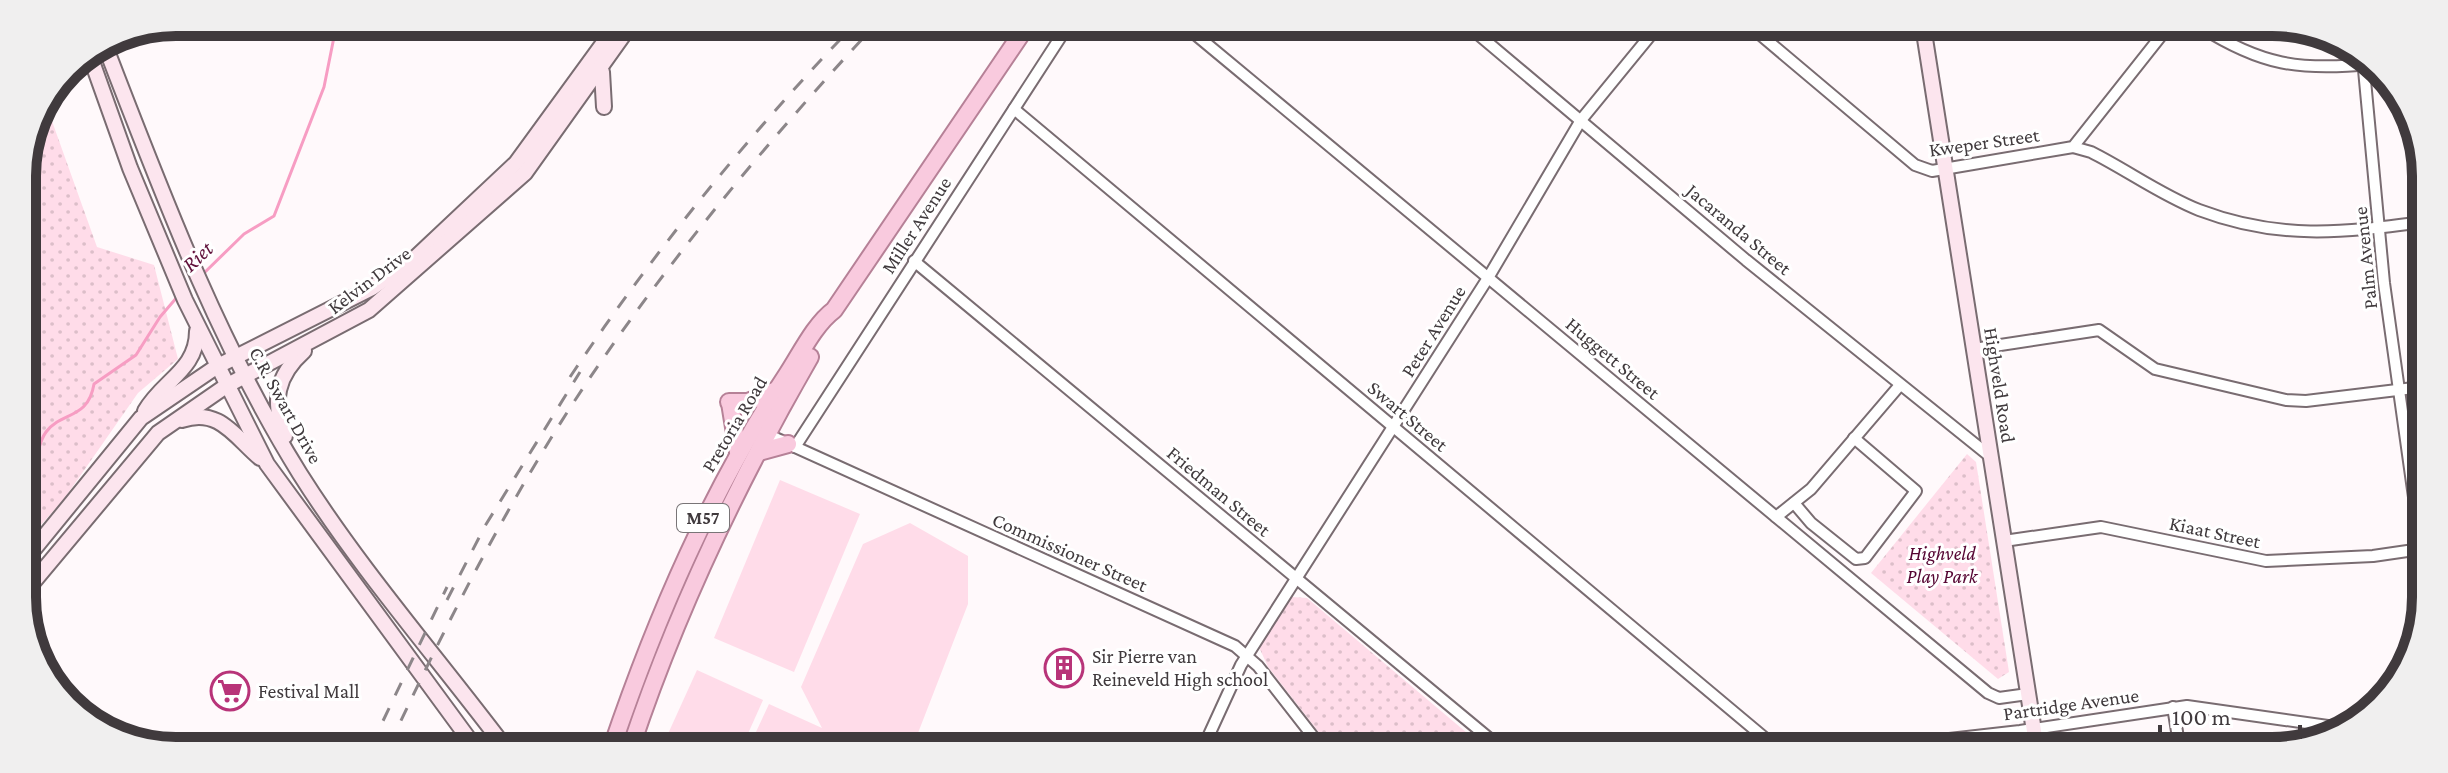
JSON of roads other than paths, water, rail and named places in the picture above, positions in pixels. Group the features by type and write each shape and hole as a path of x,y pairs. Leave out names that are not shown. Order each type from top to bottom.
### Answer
{"main road":[{"name":"Pretoria Road","path":"634,737 653,682 759,452 761,431 777,390 1020,36"},
{"name":"Pretoria Road","path":"615,737 688,547 739,453 761,431 834,310"},
{"path":"739,453 730,402 748,402 777,390"},
{"path":"759,452 792,445"}],"street":[{"name":"Kelvin Drive","path":"36,547 141,418 216,367 372,288 415,258 516,163 609,36"},
{"name":"Kelvin Drive","path":"36,579 139,453 168,425 245,375 369,310 525,173 623,36"},
{"name":"Miller Avenue","path":"792,445 1061,36"},
{"name":"Huggett Street","path":"1197,36 1988,693 1999,698 2028,694"},
{"name":"Jacaranda Street","path":"1480,36 1991,457"},
{"name":"Peter Avenue","path":"1208,737 1248,655 1488,278 1581,120 1650,36"},
{"name":"Kweper Street","path":"1762,36 1915,165 1927,171 2073,147"},
{"name":"Highveld Road","path":"1925,36 2035,737"},
{"path":"2161,36 2073,147 2091,152 2206,212 2301,234 2412,224"},
{"path":"2218,36 2267,62 2352,62"},
{"name":"C.R. Swart Drive","path":"108,54 201,286 245,375 302,476 497,737"},
{"path":"93,64 185,300 267,464 467,737"},
{"path":"603,67 601,86 604,107"},
{"name":"Palm Avenue","path":"2366,73 2379,228 2412,476"},
{"name":"Swart Street","path":"1014,109 1763,737"},
{"name":"Friedman Street","path":"914,261 1488,737"},
{"path":"141,418 152,399 193,358 197,326"},
{"path":"1974,349 2099,330 2155,369 2286,400 2306,401 2412,388"},
{"path":"302,476 278,414 277,391 290,364 316,340"},
{"path":"1776,517 1811,489 1900,385"},
{"path":"168,425 193,416 216,418 267,464"},
{"name":"Commissioner Street","path":"761,431 1223,641 1248,655 1313,737"},
{"path":"1794,503 1825,534 1856,559 1863,560 1916,491 1854,438"},
{"name":"Kiaat Street","path":"2004,541 2101,527 2266,561 2373,556 2412,550"},
{"name":"Partridge Avenue","path":"1964,737 2197,706 2326,726"},
{"path":"2173,707 2178,737"}],"waterway":[{"name":"Riet","path":"202,275 244,234 274,216 324,87 334,36"},
{"name":"Riet","path":"36,461 40,443 52,425 80,409 91,396 94,384 136,355 160,317 178,296"}],"railway":[{"path":"570,377 635,284 705,194 778,107 844,36"},
{"path":"393,737 436,647 513,502 600,363 664,274 732,188 865,36"},
{"path":"447,600 485,526 580,372"},
{"path":"375,737 447,587"}],"place":[{"name":"Sir Pierre van Reineveld High school","path":"1064,668"},
{"name":"Festival Mall","path":"230,691"}],"park label":[{"name":"Highveld Play Park","path":"1942,564"}]}
